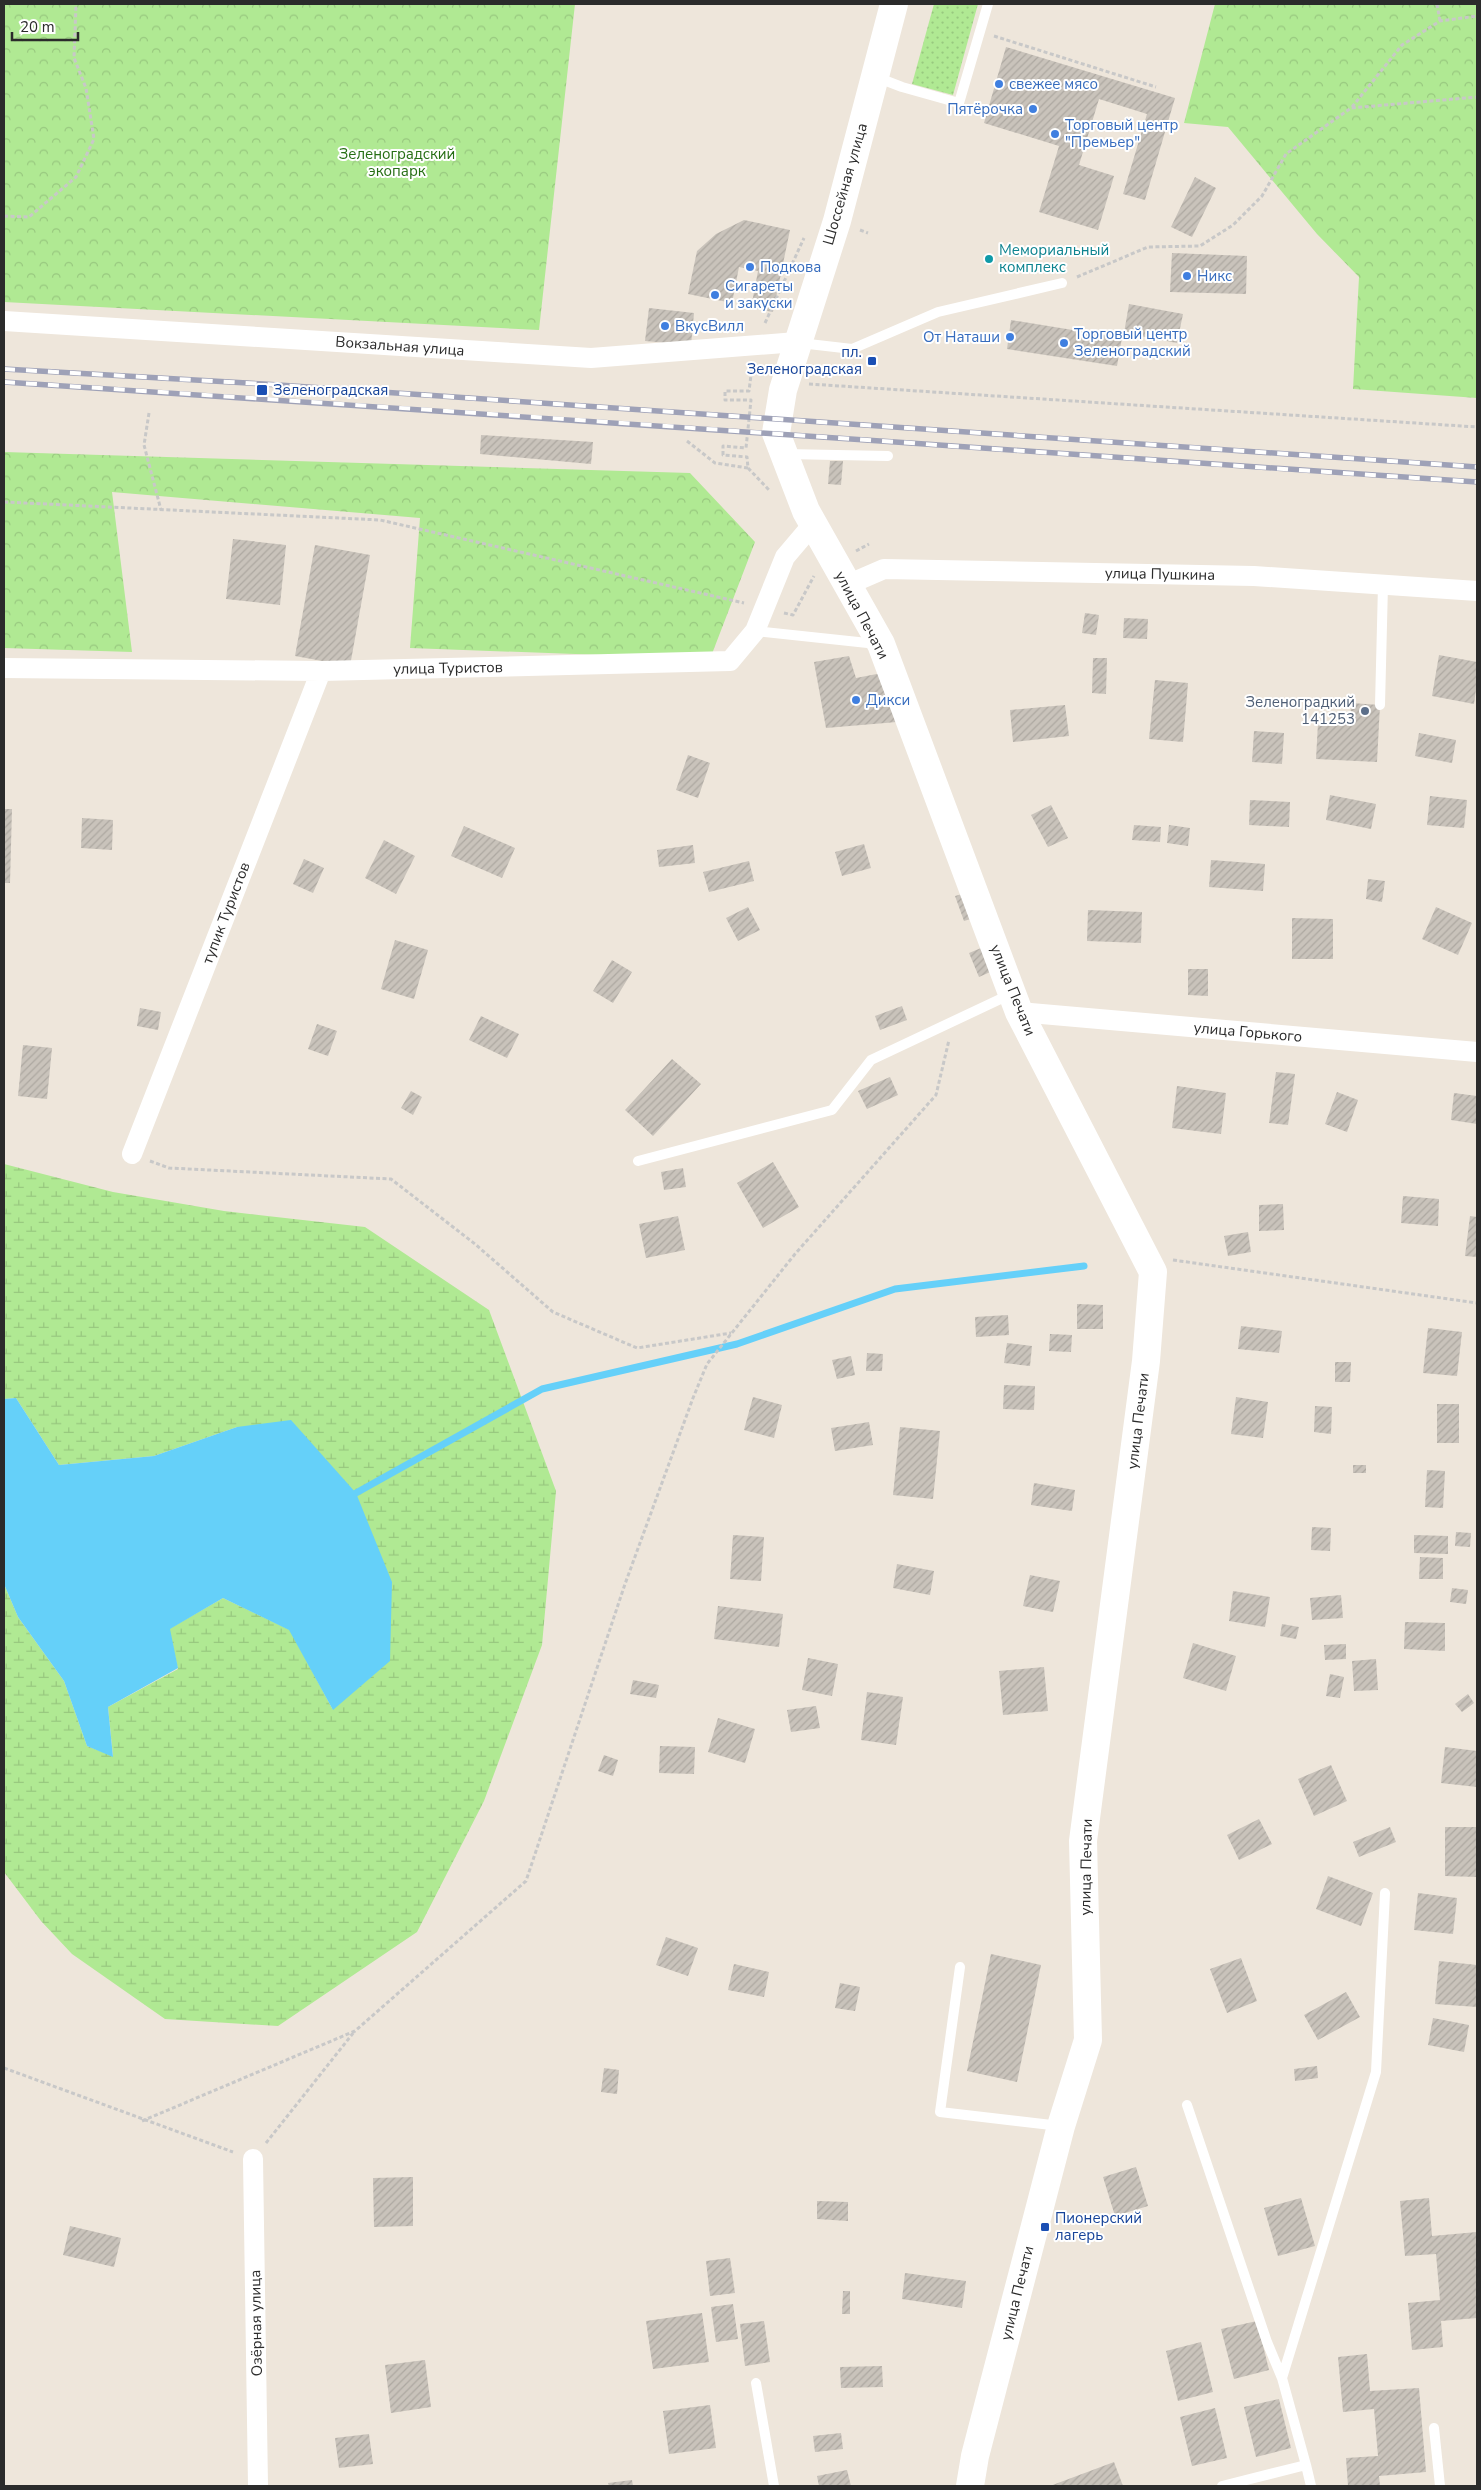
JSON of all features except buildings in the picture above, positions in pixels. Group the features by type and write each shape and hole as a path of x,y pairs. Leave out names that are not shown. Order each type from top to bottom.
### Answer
{"street":[{"name":"Шоссейная улица","path":"777,420 783,390 797,342 837,221 894,4"},
{"name":"Вокзальная улица","path":"4,321 591,358 797,342"},
{"name":"улица Печати","path":"777,420 776,434 782,454 813,524 881,644 1016,1003 1153,1272 1146,1361 1083,1841 1088,2040 1061,2126 975,2456 970,2486"},
{"name":"улица Туристов","path":"4,668 321,671 730,661 755,630 785,556 813,524"},
{"name":"улица Пушкина","path":"841,574 884,569 1254,576 1477,591"},
{"name":"тупик Туристов","path":"132,1154 321,671"},
{"name":"улица Горького","path":"1016,1003 1477,1052"},
{"name":"Озёрная улица","path":"253,2159 258,2486"}],"lane":[{"path":"875,76 902,87 959,104 982,32 988,4"},
{"path":"797,342 852,349 938,312 1062,284"},
{"path":"782,454 888,456"},
{"path":"1380,705 1382,585"},
{"path":"755,630 881,644"},
{"path":"638,1161 832,1110 871,1060 954,1021 1016,1003"},
{"path":"1282,2378 1376,2072 1385,1893"},
{"path":"960,1967 940,2112 1061,2126"},
{"path":"1188,2105 1266,2342 1282,2378 1311,2486"},
{"path":"756,2384 774,2486"},
{"path":"1434,2428 1440,2486"},
{"path":"1222,2486 1306,2466"}],"path":[{"path":"4,216 29,217 76,177 94,139 86,88 74,58 76,4"},
{"path":"1438,4 1440,21"},
{"path":"1062,284 1148,247 1200,246 1233,225 1262,196 1286,154 1352,108 1402,45 1440,21 1477,16"},
{"path":"982,32 1156,87"},
{"path":"1352,108 1477,97"},
{"path":"687,441 715,463 748,468 747,458 723,455 723,446 746,448 752,400 725,400 725,391 749,391 755,346"},
{"path":"806,384 1477,427"},
{"path":"149,413 144,445 161,510"},
{"path":"4,502 380,520 794,615 818,569 825,568 841,574 869,544"},
{"path":"4,2068 253,2159 355,2031 526,1882 625,1584 707,1364 795,1254 936,1095 954,1021"},
{"path":"132,1154 169,1168 391,1179 474,1244 553,1312 637,1348 732,1333"},
{"path":"1170,1260 1477,1303"},
{"path":"142,2120 355,2031"}],"green space":[{"name":"Зеленоградский экопарк","path":"4,4 575,4 539,330 4,302"},
{"path":"934,4 978,4 953,95 912,84"},
{"path":"1215,4 1477,4 1477,398 1353,389 1359,277 1317,234 1228,127 1184,123"},
{"path":"4,452 690,473 755,542 710,659 410,648 420,518 112,492 132,652 4,648"},
{"path":"4,1164 113,1192 224,1211 365,1227 489,1310 556,1491 542,1645 484,1801 417,1932 278,2026 165,2019 72,1954 41,1921 4,1872 4,1584 18,1617 64,1681 87,1746 113,1756 108,1707 178,1669 169,1629 223,1598 290,1630 333,1710 237,1427 154,1456 59,1465 16,1398 4,1399"}],"water":[{"path":"16,1398 59,1465 154,1456 237,1427 291,1420 356,1493 392,1582 390,1661 333,1710 289,1630 223,1598 170,1629 178,1668 108,1707 113,1757 87,1746 64,1681 18,1617 4,1584 4,1399"}],"waterway":[{"path":"356,1493 542,1389 737,1344 895,1289 1084,1266"}],"railway":[{"path":"4,369 264,384 1477,467"},
{"path":"4,382 1477,482"}],"place":[{"name":"свежее мясо","path":"999,84"},
{"name":"Пятёрочка","path":"1033,109"},
{"name":"Торговый центр \"Премьер\"","path":"1055,134"},
{"name":"Мемориальный комплекс","path":"989,259"},
{"name":"Подкова","path":"750,267"},
{"name":"Никс","path":"1187,276"},
{"name":"Сигареты и закуски","path":"715,295"},
{"name":"ВкусВилл","path":"665,326"},
{"name":"От Наташи","path":"1010,337"},
{"name":"Торговый центр Зеленоградский","path":"1064,343"},
{"name":"пл. Зеленоградская","path":"872,361"},
{"name":"Зеленоградская","path":"262,390"},
{"name":"Дикси","path":"856,700"},
{"name":"Зеленоградкий 141253","path":"1365,711"},
{"name":"Пионерский лагерь","path":"1045,2227"}]}
